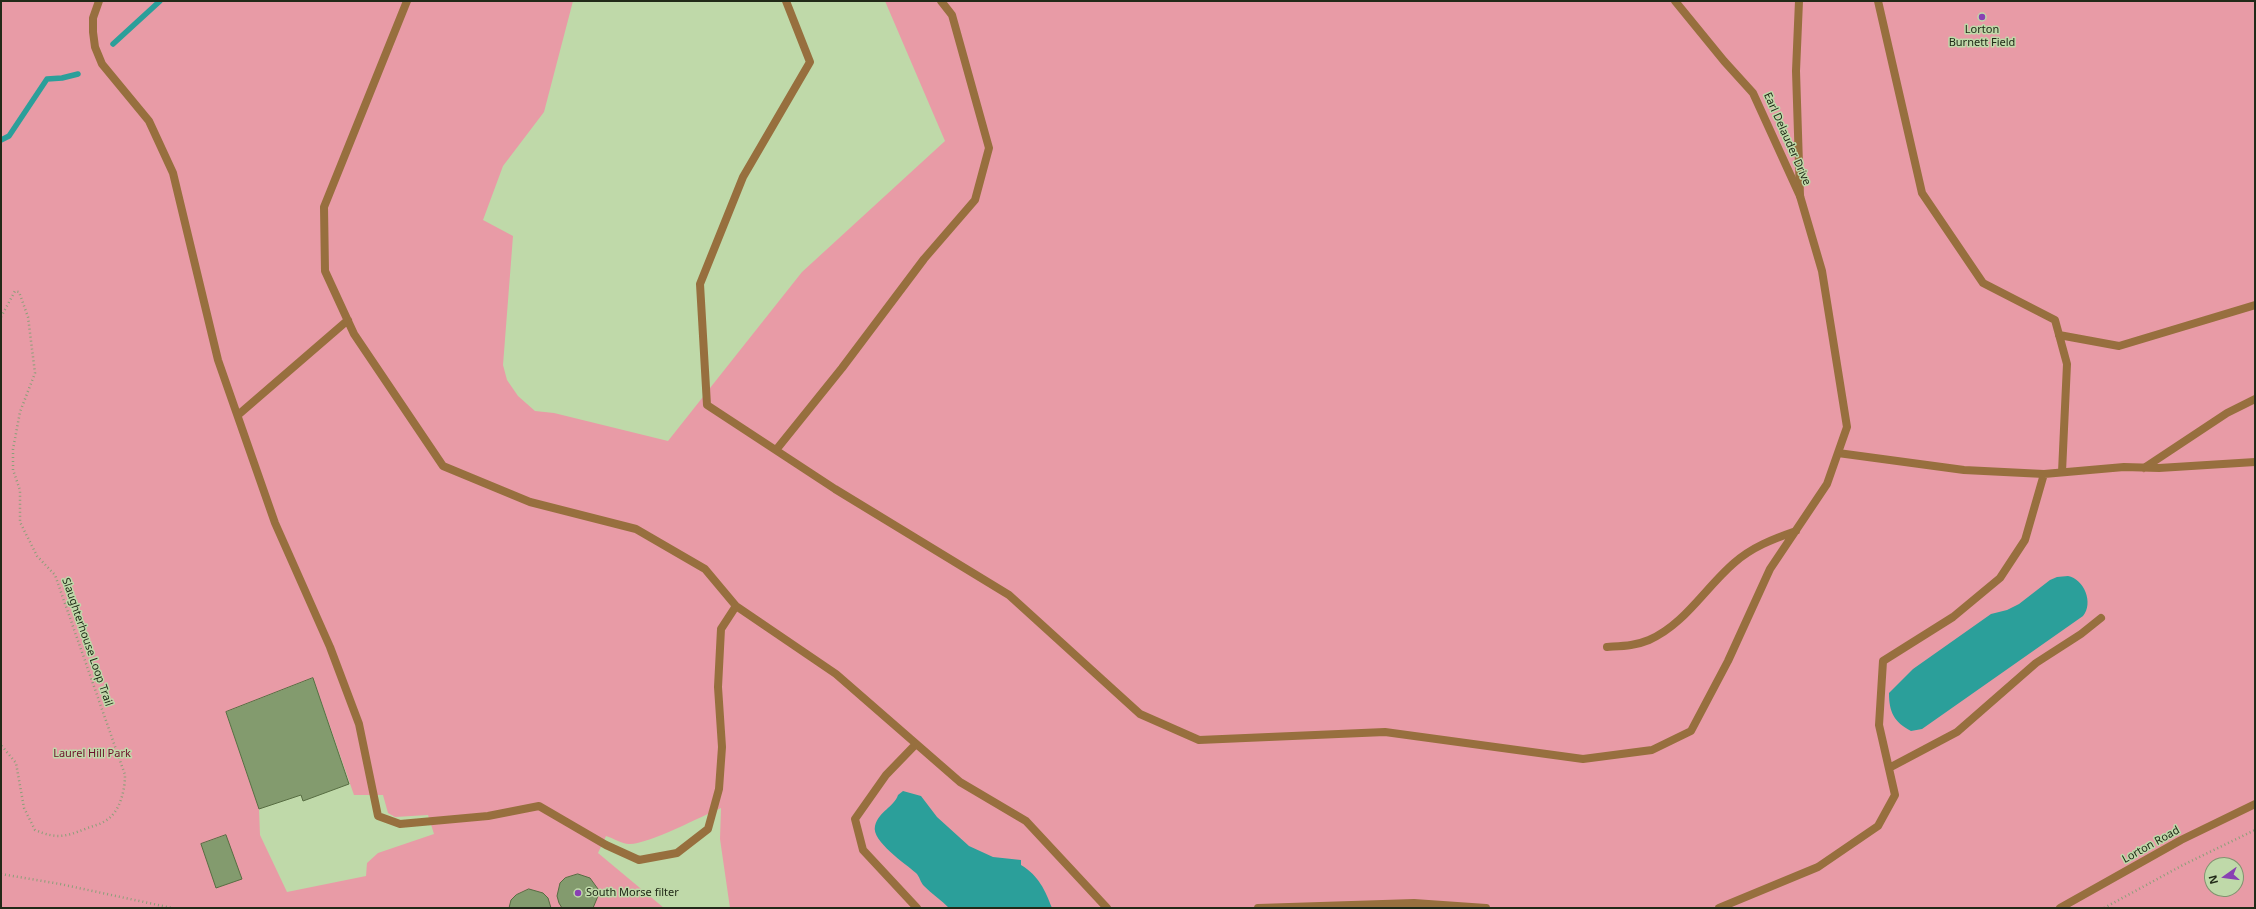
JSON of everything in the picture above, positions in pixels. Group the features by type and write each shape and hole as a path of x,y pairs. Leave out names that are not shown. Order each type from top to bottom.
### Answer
{"street":[{"path":"99,1 93,18 92,32 95,47 102,64 149,121 173,173 218,360 275,523 330,647 359,724 378,816 400,824 488,816 539,806 606,845 639,860 677,853 708,829 719,789 722,746 718,687 721,629 736,606"},
{"path":"786,1 810,62 743,177 700,284 707,406 1009,595 1140,714 1199,740 1385,732 1583,759 1652,750 1691,732 1728,661 1770,569 1827,484 1847,428 1822,271 1800,196 1796,71 1799,1"},
{"path":"776,450 842,368 924,259 975,200 989,148 952,15 941,1"},
{"name":"Earl Delauder Drive","path":"1675,1 1724,61 1753,93 1800,196"},
{"path":"1878,1 1922,193 1983,283 2055,320 2067,364 2062,472"},
{"path":"404,3 366,105 324,208 325,271 354,334 443,466 530,502 636,529 705,569 736,606 836,674 960,782 1026,820 1107,908"},
{"path":"2059,335 2118,346 2255,305"},
{"path":"238,415 348,320"},
{"path":"2144,468 2227,414 2255,400"},
{"path":"1838,453 1964,470 2044,474 2124,467 2144,468 2255,462"},
{"path":"1718,908 1818,866 1878,826 1894,795 1879,725 1884,662 1953,617 2000,578 2025,540 2044,474"},
{"path":"1607,647 1633,645 1649,640 1687,614 1733,564 1749,551 1796,531"},
{"path":"1889,768 1957,732 2036,662 2081,634 2101,618"},
{"path":"916,745 886,775 855,819 863,850 916,908"},
{"name":"Lorton Road","path":"2060,908 2182,840 2255,804"},
{"path":"1258,908 1414,903 1486,908"}],"path":[{"name":"Slaughterhouse Loop Trail","path":"1,317 15,292 19,292 28,317 35,373 20,412 13,449 13,470 20,490 20,522 37,556 55,575 125,775 125,788 118,807 107,821 65,836 48,836 35,830 24,808 16,763 1,745"},
{"path":"2104,908 2183,865 2255,830"},
{"path":"1,874 75,887 172,908"}],"green space":[{"name":"Laurel Hill Park","path":"1,1 573,1 544,112 503,166 483,220 513,236 503,365 507,380 518,396 535,411 554,413 668,441 802,272 945,141 885,1 2255,1 2255,908 730,908 720,839 721,808 661,835 637,843 626,844 606,836 598,853 664,908 1,908","holes":["313,678 354,795 383,795 388,813 395,817 428,815 434,834 378,853 367,863 366,876 287,892 260,835 259,809 226,712"]}],"water":[{"path":"2068,576 2079,582 2086,592 2088,605 2083,616 1922,729 1911,731 1900,724 1891,711 1889,693 1913,669 1991,614 2007,610 2019,604 2050,580 2057,577"},
{"path":"903,791 921,796 937,817 969,846 993,857 1021,860 1021,865 1027,869 1041,884 1052,908 949,908 924,886 916,873 890,852 875,832 877,821"}],"building":[{"path":"313,678 349,784 303,801 301,795 259,809 226,712"},
{"path":"226,835 242,879 216,888 201,844"},
{"name":"South Morse filter","path":"578,874 590,878 598,889 598,896 593,908 562,908 557,896 560,883 565,878"},
{"path":"529,889 543,893 548,898 551,908 509,908 511,900 516,895"}],"waterway":[{"path":"113,44 160,1"},
{"path":"1,140 9,136 47,79 62,78 78,74"}],"place":[{"name":"Lorton Burnett Field","path":"1982,17"},
{"name":"South Morse filter","path":"578,893"}]}
